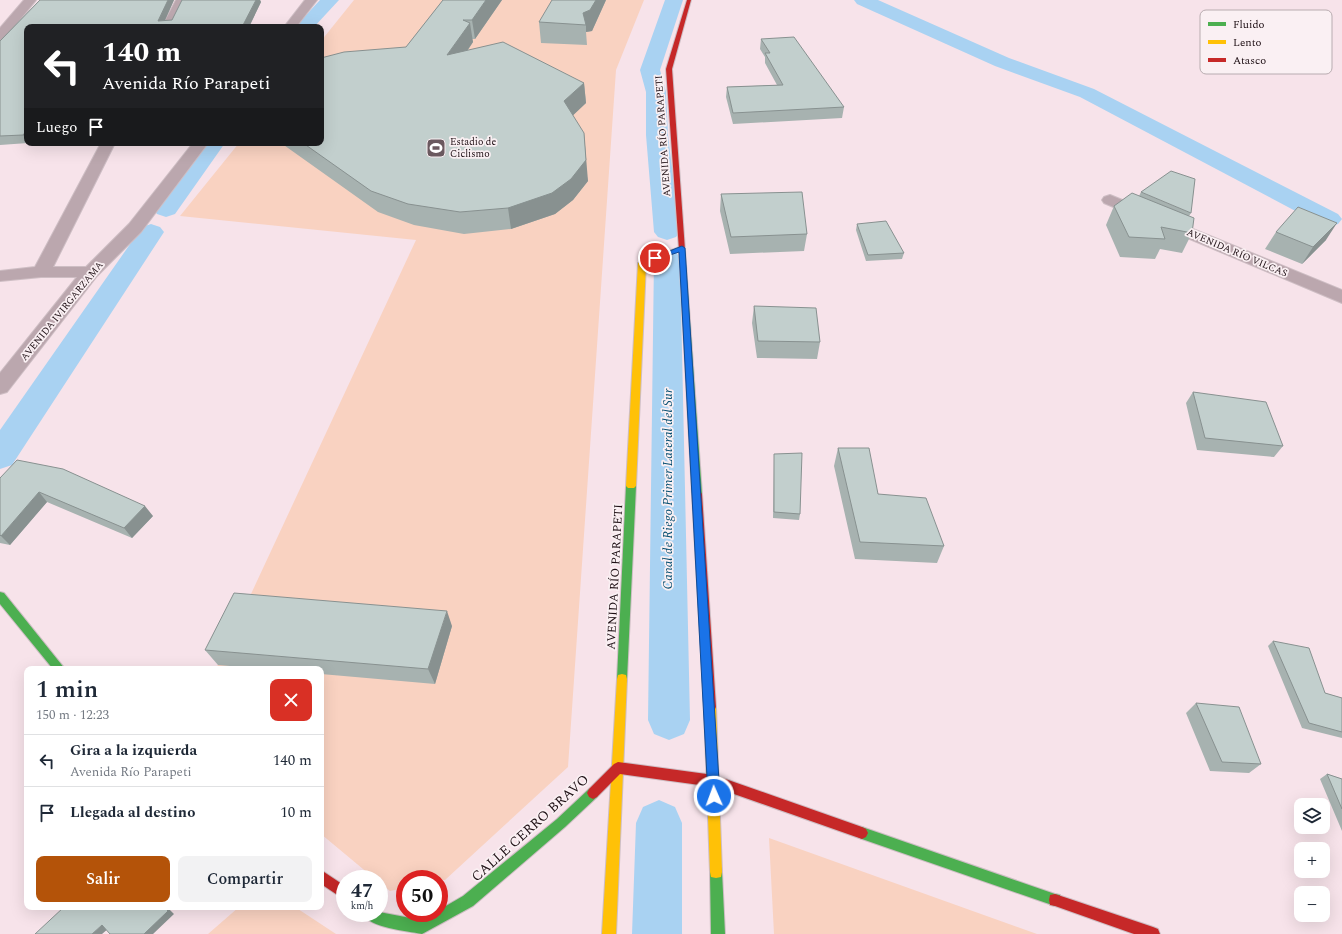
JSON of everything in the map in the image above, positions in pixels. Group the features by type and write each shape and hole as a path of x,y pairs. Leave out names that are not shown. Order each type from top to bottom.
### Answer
{"street":[{"path":"0,36 30,0"},
{"path":"170,24 182,0"},
{"path":"292,24 311,0"},
{"name":"AVENIDA RÍO PARAPETI","path":"689,0 669,69 682,248 714,781 718,934"},
{"path":"41,272 106,146"},
{"name":"AVENIDA IVIRGARZAMA","path":"0,387 91,272 135,228 199,146"},
{"name":"AVENIDA RÍO VILCAS","path":"1110,200 1342,297"},
{"name":"AVENIDA RÍO PARAPETI","path":"609,934 642,263 682,248"},
{"path":"0,276 41,272 91,272"},
{"path":"0,596 58,666"},
{"path":"618,768 714,781 1153,934"},
{"name":"CALLE CERRO BRAVO","path":"388,920 422,927 468,901 561,823 618,768"},
{"path":"324,878 336,887"}],"shaded area":[{"path":"354,0 644,0 616,70 568,767 448,877 448,870 396,870 396,890 390,891 388,889 388,870 364,870 324,836 324,666 217,666 416,240 180,216 237,146 324,146 324,37"},
{"path":"769,838 1037,934 774,934"},
{"path":"236,910 300,910 336,934 208,934"}],"building":[{"path":"40,0 168,0 158,21 172,20 182,0 256,0 244,24 24,24 23,135 0,136 0,41"},
{"name":"Estadio de Ciclismo","path":"443,0 486,0 472,20 463,20 470,23 447,55 503,42 584,83 564,101 584,133 586,160 571,179 552,193 508,208 460,212 408,204 371,191 307,146 324,146 324,57 344,52 406,47"},
{"path":"552,0 596,0 590,10 583,13 586,25 539,22"},
{"path":"794,37 844,107 733,113 727,87 783,85 765,53 770,53 761,39"},
{"path":"1171,171 1195,179 1191,213 1141,192"},
{"path":"802,192 807,234 731,237 721,194"},
{"path":"1132,193 1194,218 1192,233 1161,227 1165,239 1129,237 1114,206"},
{"path":"1298,207 1337,223 1313,247 1276,232"},
{"path":"886,221 904,253 868,255 857,224"},
{"path":"754,306 816,308 820,342 758,341"},
{"path":"1193,392 1266,402 1283,446 1205,438"},
{"path":"838,448 869,448 878,494 926,498 944,546 860,542"},
{"path":"802,453 800,514 774,512 774,454"},
{"path":"17,460 63,469 145,506 124,528 39,492 1,536 0,478"},
{"path":"234,593 447,611 428,669 205,650"},
{"path":"1273,641 1309,648 1325,693 1342,698 1342,732 1309,723"},
{"path":"1196,703 1239,707 1261,764 1222,762"},
{"path":"1327,774 1342,779 1342,809"},
{"path":"61,910 168,911 144,934 110,934 102,925 92,934 35,934"}],"waterway":[{"path":"307,24 330,0"},
{"name":"Canal de Riego Primer Lateral del Sur","path":"667,232 657,135 656,92 650,70 674,0"},
{"path":"863,0 1002,62 1087,93 1329,219"},
{"path":"166,209 212,146"},
{"path":"0,456 151,232"},
{"name":"Canal de Riego Primer Lateral del Sur","path":"667,258 669,720"},
{"name":"Canal de Riego Primer Lateral del Sur","path":"657,934 659,823"}],"traffic: fast":[{"path":"682,250 697,494"},
{"path":"622,679 631,486"},
{"path":"0,596 58,666"},
{"path":"388,920 422,927 468,901 561,823 593,793"},
{"path":"862,833 1055,900"},
{"path":"716,872 718,934"}],"traffic: slow":[{"path":"631,486 642,263 682,248"},
{"path":"609,934 622,679"},
{"path":"710,707 716,872"}],"traffic: jam":[{"path":"682,250 669,69 689,0"},
{"path":"697,494 710,707"},
{"path":"593,793 618,768 714,781 862,833"},
{"path":"324,878 336,887"},
{"path":"1055,900 1153,934"}],"place":[{"name":"Estadio de Ciclismo","path":"436,148"}],"route":[{"path":"655,258 682,248 714,796"}]}
